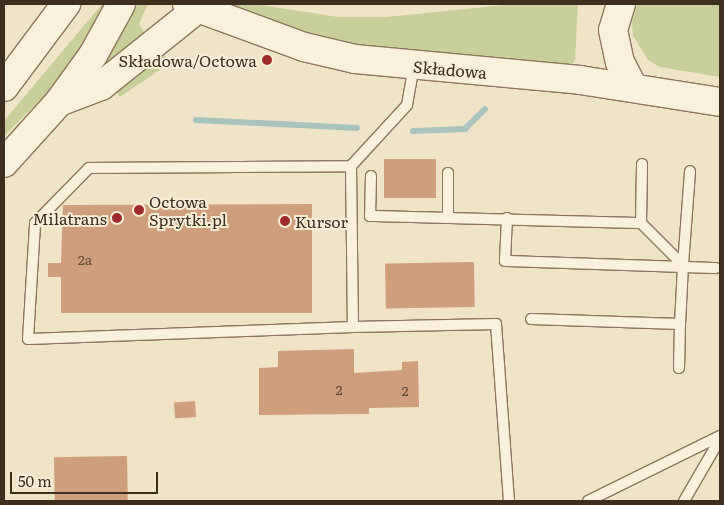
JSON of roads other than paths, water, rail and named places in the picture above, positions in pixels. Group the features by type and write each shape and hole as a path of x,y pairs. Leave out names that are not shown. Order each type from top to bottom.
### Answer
{"main road":[{"path":"4,87 66,4"},
{"path":"4,163 59,102 92,55 121,4"},
{"path":"621,4 613,30 620,62 633,88"},
{"path":"59,102 101,86 192,6"},
{"name":"Składowa","path":"192,6 304,47 414,66 633,88 720,102"}],"lane":[{"path":"353,327 351,166 407,105 414,66"},
{"path":"640,223 642,164"},
{"path":"351,166 89,168 35,223 28,339 353,327 496,324 509,501"},
{"path":"679,368 683,265 690,171"},
{"path":"448,173 448,217"},
{"path":"371,176 370,216 507,218 640,223 683,265"},
{"path":"507,218 505,261 683,265 716,268"},
{"path":"531,319 680,324"},
{"path":"588,501 720,437"},
{"path":"684,501 720,437"}],"waterway":[{"path":"413,131 465,129 485,109"},
{"path":"196,120 357,128"}],"place":[{"name":"Składowa/Octowa","path":"267,60"},
{"name":"Octowa Sprytki.pl","path":"139,210"},
{"name":"Milatrans","path":"117,218"},
{"name":"Kursor","path":"285,221"}]}
